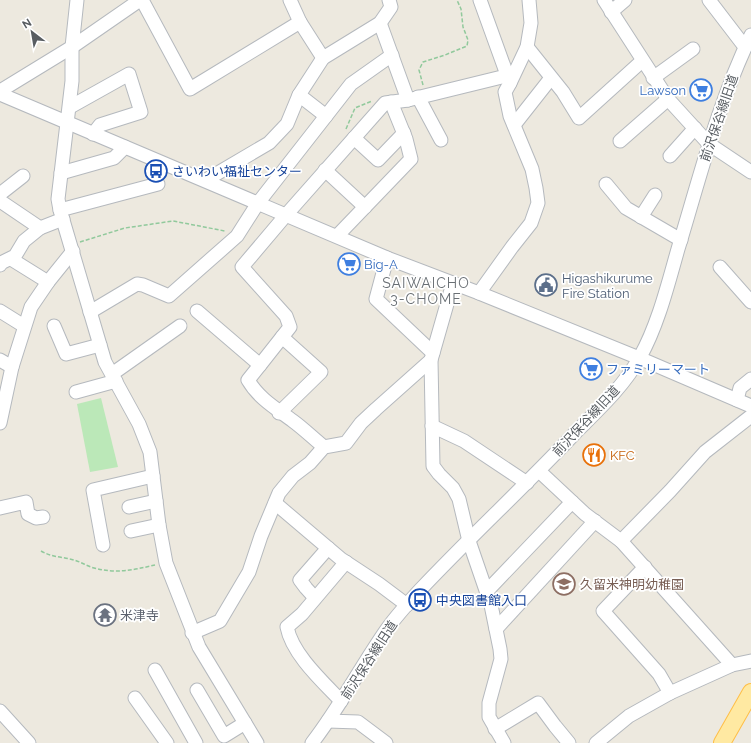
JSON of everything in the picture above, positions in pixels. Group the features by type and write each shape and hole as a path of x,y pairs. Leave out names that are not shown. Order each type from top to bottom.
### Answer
{"main road":[{"path":"722,743 751,692"}],"street":[{"path":"76,0 72,47 70,107 58,199 61,215 105,362 142,431 150,452 159,526 166,562 192,633 257,743"},
{"path":"0,92 72,47 141,0 190,89 300,22"},
{"path":"290,0 300,22 323,58"},
{"path":"206,180 269,142 287,124 299,95 323,58 380,23 390,7 389,0"},
{"path":"480,0 508,79"},
{"path":"479,293 531,223 538,203 532,169 510,116 505,92 508,79 528,47 531,23 529,0"},
{"path":"604,0 642,61 668,99 709,144 751,172"},
{"path":"611,12 625,0"},
{"path":"709,0 748,46"},
{"path":"380,23 411,98 441,140"},
{"name":"前沢保谷線旧道","path":"312,743 341,702 388,628 407,605 540,471 618,388 639,358 650,336 667,286 709,144 727,90 748,46"},
{"path":"528,47 562,92 579,118 642,61"},
{"path":"653,78 693,49"},
{"path":"90,312 137,284 169,296 237,236 258,202 350,84 392,55"},
{"path":"70,107 129,74 141,112 100,125 93,134"},
{"path":"514,126 551,78"},
{"path":"324,447 279,412 253,389 248,380 290,327 286,316 242,267 385,103 508,79"},
{"path":"0,92 67,123 206,180 387,258 479,293 639,358 751,406"},
{"path":"299,95 326,116"},
{"path":"620,141 668,99"},
{"path":"337,236 411,159 404,133 391,102"},
{"path":"670,156 695,128"},
{"path":"354,138 378,160 404,133"},
{"path":"61,173 114,158 125,147"},
{"path":"325,170 365,207"},
{"path":"0,194 23,176"},
{"path":"3,262 15,256 24,241 40,228 61,215 158,184"},
{"path":"606,184 626,208 681,240"},
{"path":"641,217 655,195"},
{"path":"0,201 40,228"},
{"path":"0,423 1,409 12,367 31,307 72,248"},
{"path":"387,258 376,299 432,357"},
{"path":"3,262 48,282"},
{"path":"720,267 751,302"},
{"path":"453,283 432,357 432,426 434,466 439,474 453,488 459,499 469,541 487,591 496,629 501,660 489,703 489,717 504,743"},
{"path":"0,311 24,326"},
{"path":"197,311 260,365"},
{"path":"54,326 66,354 100,345"},
{"path":"76,392 114,378 180,326"},
{"path":"279,412 321,372 282,337"},
{"path":"192,633 220,621 249,572 279,493 293,476 310,463 324,447 346,443 361,424 376,409 432,357"},
{"path":"0,360 12,367"},
{"path":"737,400 740,388 751,379"},
{"path":"621,541 670,491 705,452 751,416"},
{"path":"432,426 464,441 527,483"},
{"path":"540,471 572,502 621,541 732,665"},
{"path":"103,545 94,490 153,476"},
{"path":"130,507 156,501"},
{"path":"0,508 26,502 28,514 36,518 42,517"},
{"path":"487,591 572,502"},
{"path":"275,503 346,562 407,605"},
{"path":"496,629 595,521"},
{"path":"131,531 159,526"},
{"path":"315,598 300,580 328,548"},
{"path":"341,702 307,664 289,636 287,628 302,614 346,562"},
{"path":"645,568 603,611 659,674 670,693"},
{"path":"598,742 629,716 670,693 732,665 751,661"},
{"path":"155,670 196,743"},
{"path":"197,690 224,736 245,723"},
{"path":"135,698 167,743"},
{"path":"495,729 538,703 569,743"},
{"path":"0,711 29,743"},
{"path":"328,721 358,722 386,743"}],"path":[{"path":"411,98 423,84 419,70 423,62 467,46 468,40 463,26 461,9 457,0"},
{"path":"72,248 125,228 173,221 222,230 237,236"},
{"path":"41,552 47,555 76,560 105,571 124,572 166,562"}],"green space":[{"path":"101,398 118,467 90,472 77,404"}],"place":[{"name":"Lawson","path":"701,90"},
{"name":"さいわい福祉センター","path":"156,171"},
{"name":"Big-A","path":"349,264"},
{"name":"Higashikurume Fire Station","path":"546,285"},
{"name":"ファミリーマート","path":"591,369"},
{"name":"KFC","path":"594,455"},
{"name":"久留米神明幼稚園","path":"564,584"},
{"name":"中央図書館入口","path":"420,600"},
{"name":"米津寺","path":"105,615"}],"district":[{"name":"SAIWAICHO 3-CHOME","path":"426,292"}]}
